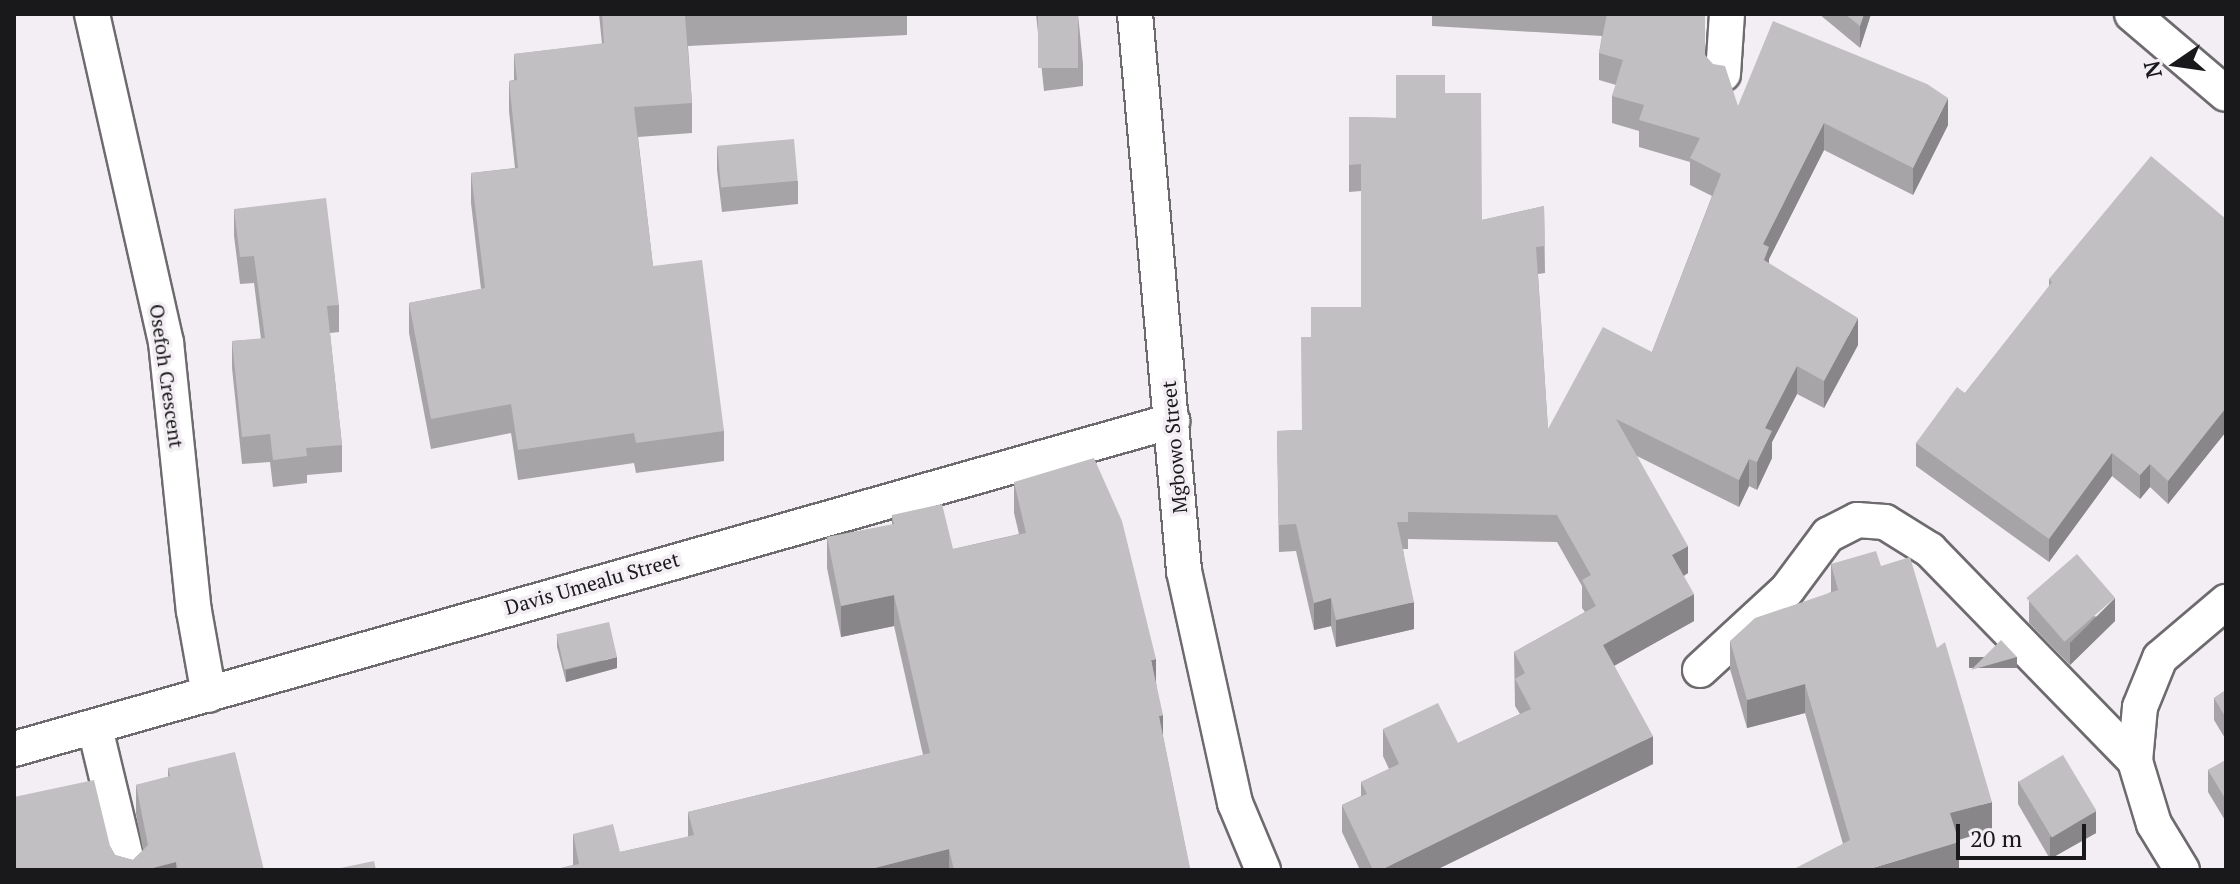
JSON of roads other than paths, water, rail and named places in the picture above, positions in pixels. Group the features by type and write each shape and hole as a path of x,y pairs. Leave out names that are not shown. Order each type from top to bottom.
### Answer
{"street":[{"name":"Osefoh Crescent","path":"92,14 166,342 194,611 209,695"},
{"name":"Mgbowo Street","path":"1135,14 1184,571 1235,803 1263,870"},
{"path":"1723,74 1727,14"},
{"path":"2132,14 2226,94"},
{"name":"Davis Umealu Street","path":"14,749 1172,421"},
{"path":"1700,670 1787,590 1828,535 1857,520 1885,522 1930,550 2135,761"},
{"path":"2182,870 2154,824 2135,761 2140,707 2160,658 2226,602"},
{"path":"95,728 129,870"}]}
